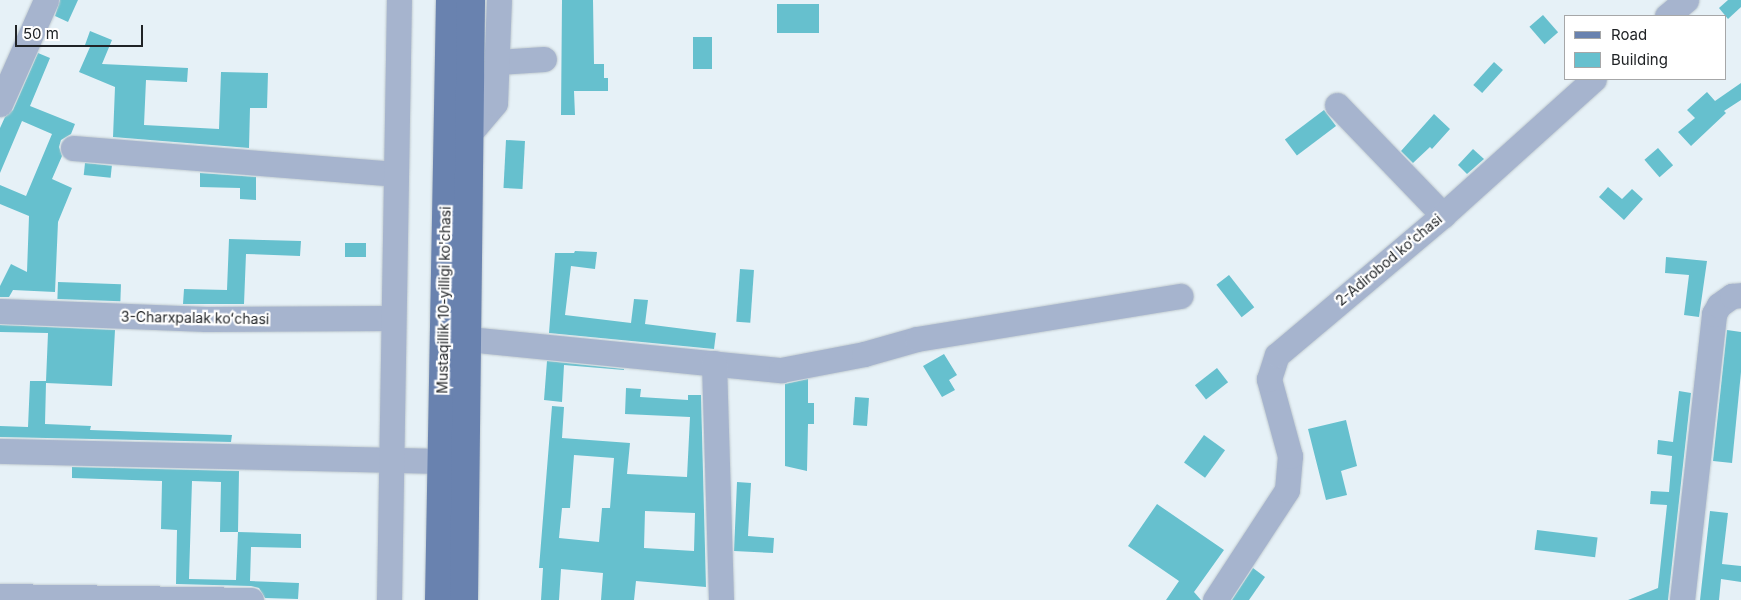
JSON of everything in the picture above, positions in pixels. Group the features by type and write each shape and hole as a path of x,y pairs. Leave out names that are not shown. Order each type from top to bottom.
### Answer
{"main road":[{"name":"Mustaqillik 10-yilligi ko'chasi","path":"450,0 454,337 464,600"},
{"name":"Mustaqillik 10-yilligi ko'chasi","path":"439,600 440,461 454,337 469,134 471,0"}],"street":[{"path":"0,104 46,0"},
{"path":"389,600 391,318 399,0"},
{"path":"469,134 495,103 499,0"},
{"path":"1668,15 1686,0"},
{"path":"498,62 544,60"},
{"name":"2-Adirobod koʻchasi","path":"1215,600 1279,504 1289,477 1286,436 1269,379 1277,355 1443,215 1593,80"},
{"path":"1337,105 1443,215"},
{"path":"73,148 396,174"},
{"path":"1682,600 1714,314 1719,305 1732,296 1741,295"},
{"path":"454,337 781,370 864,354 917,339 1181,296"},
{"name":"3-Charxpalak koʻchasi","path":"0,312 206,320 391,318"},
{"path":"714,363 721,600"},
{"path":"0,451 440,461"},
{"path":"0,596 252,600"}],"building":[{"path":"60,0 78,0 68,22 55,16"},
{"path":"562,0 593,0 594,64 604,64 604,78 608,78 608,91 574,91 575,115 561,115"},
{"path":"1728,0 1741,0 1741,7 1728,19 1719,8"},
{"path":"777,4 819,4 819,33 777,33"},
{"path":"1543,15 1558,32 1545,44 1529,27"},
{"path":"90,31 112,40 102,64 188,68 187,82 146,80 144,125 219,129 221,72 268,73 267,108 250,108 249,148 113,137 115,87 79,72 90,47 85,45"},
{"path":"693,37 712,37 712,69 693,69"},
{"path":"38,53 50,58 30,106 75,124 71,134 61,140 59,147 62,156 52,179 72,188 58,222 55,292 13,290 9,297 0,297 0,286 11,264 27,272 29,216 0,204 0,185 26,196 52,134 22,121 0,173 0,128 5,117 13,110"},
{"path":"1494,62 1503,70 1482,93 1473,85"},
{"path":"1741,83 1741,100 1724,111 1726,113 1691,146 1678,132 1695,118 1687,110 1707,92 1715,101"},
{"path":"1324,110 1336,126 1297,155 1285,139"},
{"path":"1434,114 1450,129 1432,149 1430,147 1413,163 1401,151"},
{"path":"506,140 525,141 522,189 503,188"},
{"path":"1658,148 1673,165 1660,177 1644,160"},
{"path":"1473,149 1484,159 1467,174 1458,165"},
{"path":"85,163 112,166 111,178 84,175"},
{"path":"200,173 256,177 256,200 240,199 240,188 200,187"},
{"path":"1608,187 1622,199 1632,189 1643,199 1624,220 1599,197"},
{"path":"229,239 301,241 300,256 246,254 244,304 183,304 184,289 227,290"},
{"path":"345,243 366,243 366,257 345,257"},
{"path":"575,251 597,252 595,269 571,266 565,315 631,323 634,299 648,300 645,324 716,333 714,349 549,333 555,253 574,253"},
{"path":"1666,257 1707,261 1699,317 1684,315 1689,275 1665,273"},
{"path":"740,269 754,270 750,323 736,322"},
{"path":"1229,275 1254,307 1242,317 1216,285"},
{"path":"58,282 121,284 120,301 57,299"},
{"path":"0,325 115,330 112,386 46,383 45,424 91,426 90,430 232,435 231,442 0,437 0,426 28,427 30,381 46,381 48,333 0,332"},
{"path":"1727,330 1741,332 1741,372 1732,463 1713,461"},
{"path":"944,354 957,375 949,380 955,390 942,397 923,366"},
{"path":"547,361 624,370 564,365 562,402 544,400"},
{"path":"1217,368 1228,382 1206,399 1195,385"},
{"path":"808,379 808,403 814,403 814,424 808,424 807,471 785,466 785,384"},
{"path":"626,388 641,389 640,397 688,400 688,395 701,395 706,587 636,581 634,600 601,600 603,573 561,569 559,600 541,600 543,568 539,568 552,406 564,407 562,438 630,443 627,474 687,477 690,417 625,414","holes":["574,455 614,458 610,508 602,508 599,542 559,538 562,508 570,508","645,511 695,513 694,551 644,548"]},
{"path":"1679,391 1691,393 1668,600 1628,600 1658,588 1667,505 1650,504 1651,491 1669,492 1672,456 1657,454 1658,440 1673,442"},
{"path":"855,397 869,398 867,426 853,425"},
{"path":"1346,420 1357,466 1341,471 1347,495 1326,500 1308,429"},
{"path":"1204,435 1225,450 1205,478 1184,463"},
{"path":"72,467 239,471 238,532 301,534 301,548 251,547 250,581 299,583 298,599 265,598 259,588 251,586 176,584 177,530 161,529 162,481 72,478","holes":["192,481 221,482 220,532 238,532 236,580 189,579"]},
{"path":"737,482 751,483 748,536 774,538 773,553 734,551"},
{"path":"1157,504 1224,550 1194,592 1201,600 1166,600 1179,581 1128,546"},
{"path":"1710,511 1728,513 1722,564 1741,566 1741,582 1721,579 1719,600 1700,600"},
{"path":"1537,530 1598,537 1595,557 1535,550"},
{"path":"1253,568 1265,577 1249,600 1232,600"}]}
